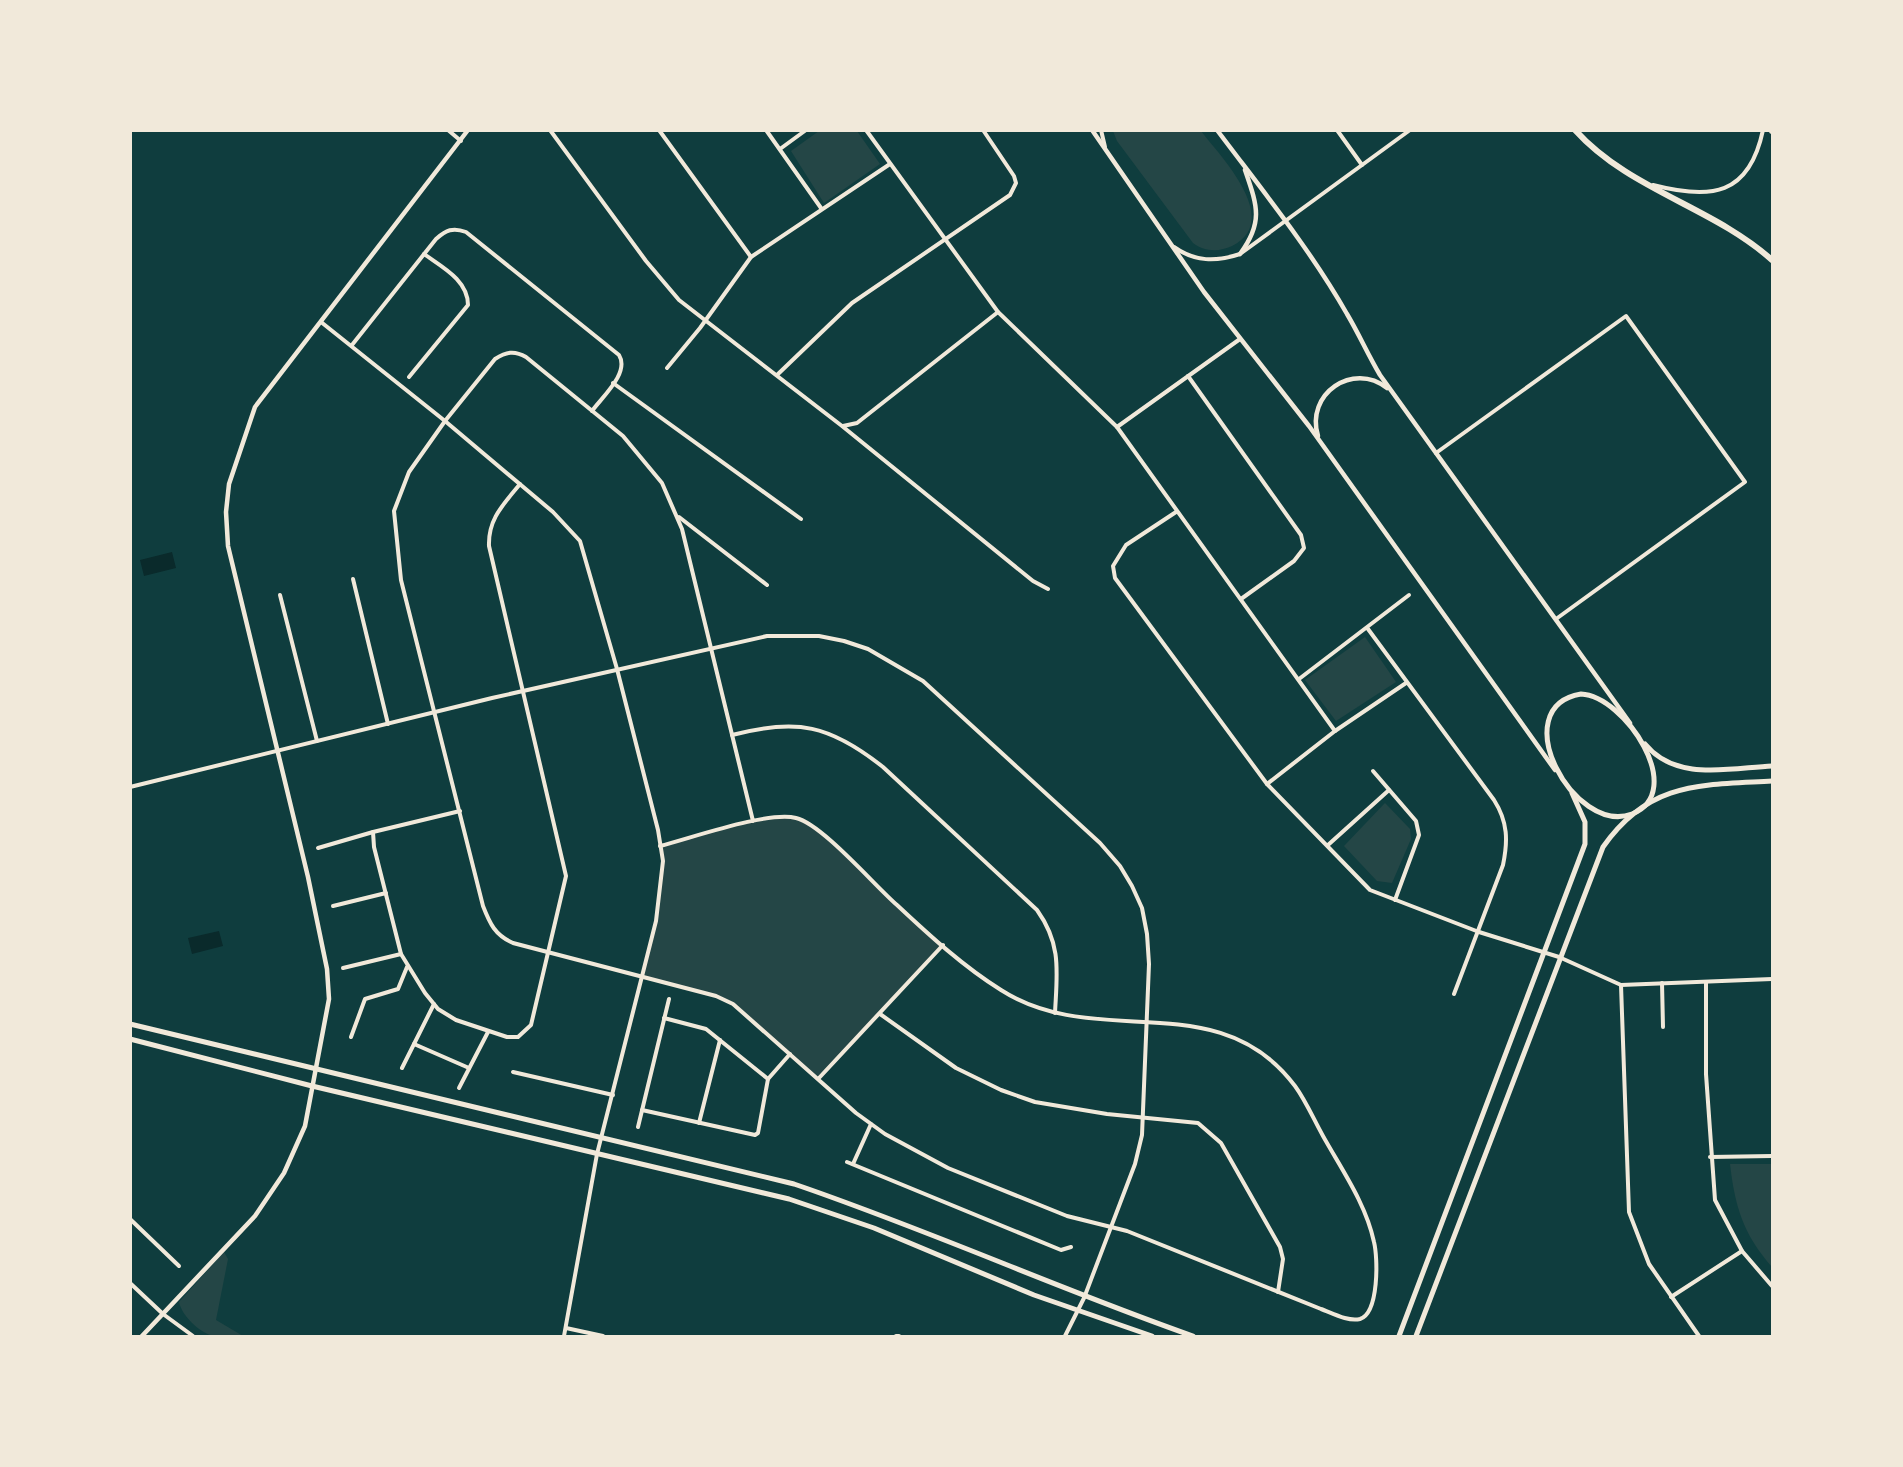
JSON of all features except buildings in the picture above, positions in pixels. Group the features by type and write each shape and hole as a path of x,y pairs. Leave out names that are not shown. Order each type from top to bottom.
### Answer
{"main road":[{"path":"1575,130 1592,149 1612,165 1739,234 1773,260"},
{"path":"1400,1336 1587,837 1583,814 1552,757 1546,734 1550,716 1559,703 1573,696 1596,696 1614,708 1653,754 1685,769 1773,766"},
{"path":"1572,792 1589,807 1610,816 1622,817 1642,809 1653,790 1654,773 1635,731"},
{"path":"1416,1336 1598,857 1618,828 1662,795 1686,787 1773,781"},
{"path":"130,1024 316,1071 794,1184 879,1213 1084,1298 1194,1336"},
{"path":"130,1039 312,1086 789,1199 874,1228 1034,1295 1078,1308 1152,1336"}],"street":[{"path":"448,130 461,141"},
{"path":"142,1336 255,1216 284,1173 304,1126 329,999 327,969 309,877 230,556 226,512 236,460 255,407 468,130"},
{"path":"550,130 663,283 679,300 842,426 1033,581 1048,589"},
{"path":"658,130 751,257"},
{"path":"766,130 821,208"},
{"path":"780,149 806,130"},
{"path":"866,130 998,312 1117,426 1176,512 1335,731"},
{"path":"777,375 852,303 946,242 1010,195 1016,183 983,130"},
{"path":"1092,130 1171,244 1240,339 1320,442 1572,792"},
{"path":"1101,130 1106,150"},
{"path":"1217,130 1286,221 1348,314 1369,356 1394,394 1635,731"},
{"path":"1337,130 1362,165"},
{"path":"1171,244 1196,259 1218,260 1240,254 1410,130"},
{"path":"1646,183 1691,192 1728,188 1748,171 1763,130"},
{"path":"667,368 705,321 751,257 890,164"},
{"path":"1240,254 1250,240 1257,221 1254,196 1244,165"},
{"path":"352,345 445,231 453,229 466,232 619,355 623,368 592,411"},
{"path":"409,377 468,305 468,296 462,283 424,254"},
{"path":"842,426 856,423 998,312"},
{"path":"1436,453 1626,316 1745,482 1556,619"},
{"path":"321,322 446,421 553,512 580,541 617,669 660,846 663,861 661,893 597,1154 564,1336"},
{"path":"1117,426 1240,339"},
{"path":"660,846 753,821 784,817 797,818 809,824 981,977 1004,992 1055,1013 1095,1021 1147,1022 1202,1027 1239,1038 1277,1066 1296,1087 1363,1208 1377,1257 1375,1295 1368,1314 1351,1320 1127,1231 1067,1216 948,1168 871,1124 733,1004 716,996 548,953 500,937 490,925 401,580 394,511 408,472 495,359 510,352 526,357 623,436 662,483 678,516 753,821"},
{"path":"1188,376 1301,535 1304,548 1294,561 1240,599"},
{"path":"1320,442 1315,416 1321,399 1332,387 1348,379 1364,378 1379,382 1394,394"},
{"path":"613,383 801,519"},
{"path":"374,832 374,847 401,954 434,1004 456,1020 488,1032 507,1037 523,1035 531,1025 566,876 489,546 488,530 495,515 520,484"},
{"path":"1176,512 1126,545 1113,566 1114,578 1268,784 1370,890 1479,932 1559,957 1621,985 1773,979"},
{"path":"678,516 766,585"},
{"path":"353,579 388,724"},
{"path":"280,595 317,741"},
{"path":"1299,680 1368,629 1409,595"},
{"path":"1368,629 1502,813 1507,846 1479,932 1454,994"},
{"path":"130,787 523,691 767,636 819,636 868,649 923,681 1100,843 1120,866 1142,908 1149,964 1143,1135 1135,1164 1084,1298 1065,1336"},
{"path":"1268,784 1335,731 1406,682"},
{"path":"732,735 763,727 807,727 831,733 856,745 883,767 1037,910 1055,944 1058,963 1055,1013"},
{"path":"1373,771 1416,821 1419,835 1395,900"},
{"path":"1328,845 1389,790"},
{"path":"318,848 460,811"},
{"path":"333,906 386,893"},
{"path":"819,1078 943,945"},
{"path":"343,968 401,954"},
{"path":"351,1037 365,999 398,989 408,966"},
{"path":"1706,981 1710,1157 1715,1200 1742,1251 1773,1286"},
{"path":"1662,983 1663,1027"},
{"path":"1621,985 1629,1212 1649,1264 1700,1336"},
{"path":"638,1127 669,999"},
{"path":"402,1068 434,1004"},
{"path":"880,1014 956,1068 1001,1090 1035,1102 1107,1114 1198,1123 1221,1143 1280,1247 1283,1259 1278,1292"},
{"path":"664,1018 706,1029 768,1079"},
{"path":"459,1089 488,1032"},
{"path":"699,1123 720,1040"},
{"path":"414,1044 469,1068"},
{"path":"642,1110 751,1136 759,1133 768,1079 790,1054"},
{"path":"513,1072 613,1095"},
{"path":"854,1164 871,1124"},
{"path":"1710,1157 1773,1156"},
{"path":"847,1162 1061,1250 1071,1247"},
{"path":"130,1219 179,1266"},
{"path":"1671,1297 1742,1251"},
{"path":"130,1283 163,1314 193,1336"},
{"path":"566,1328 603,1336"}],"shaded area":[{"path":"819,131 857,131 880,164 824,203 791,151"},
{"path":"1113,131 1201,131 1243,188 1250,205 1251,221 1246,235 1232,246 1222,249 1207,249 1193,243 1117,141"},
{"path":"172,552 176,568 144,576 140,560"},
{"path":"1365,637 1396,682 1336,721 1305,680"},
{"path":"1385,803 1410,829 1411,839 1392,883 1377,881 1344,846"},
{"path":"784,817 797,818 824,836 943,945 819,1078 733,1004 716,996 642,978 660,896 662,862 660,846 753,821"},
{"path":"219,931 223,946 192,954 188,938"},
{"path":"1730,1164 1772,1164 1772,1267 1754,1243 1742,1219"},
{"path":"224,1252 228,1259 216,1320 243,1336 220,1337 208,1334 187,1318 179,1302"}]}
